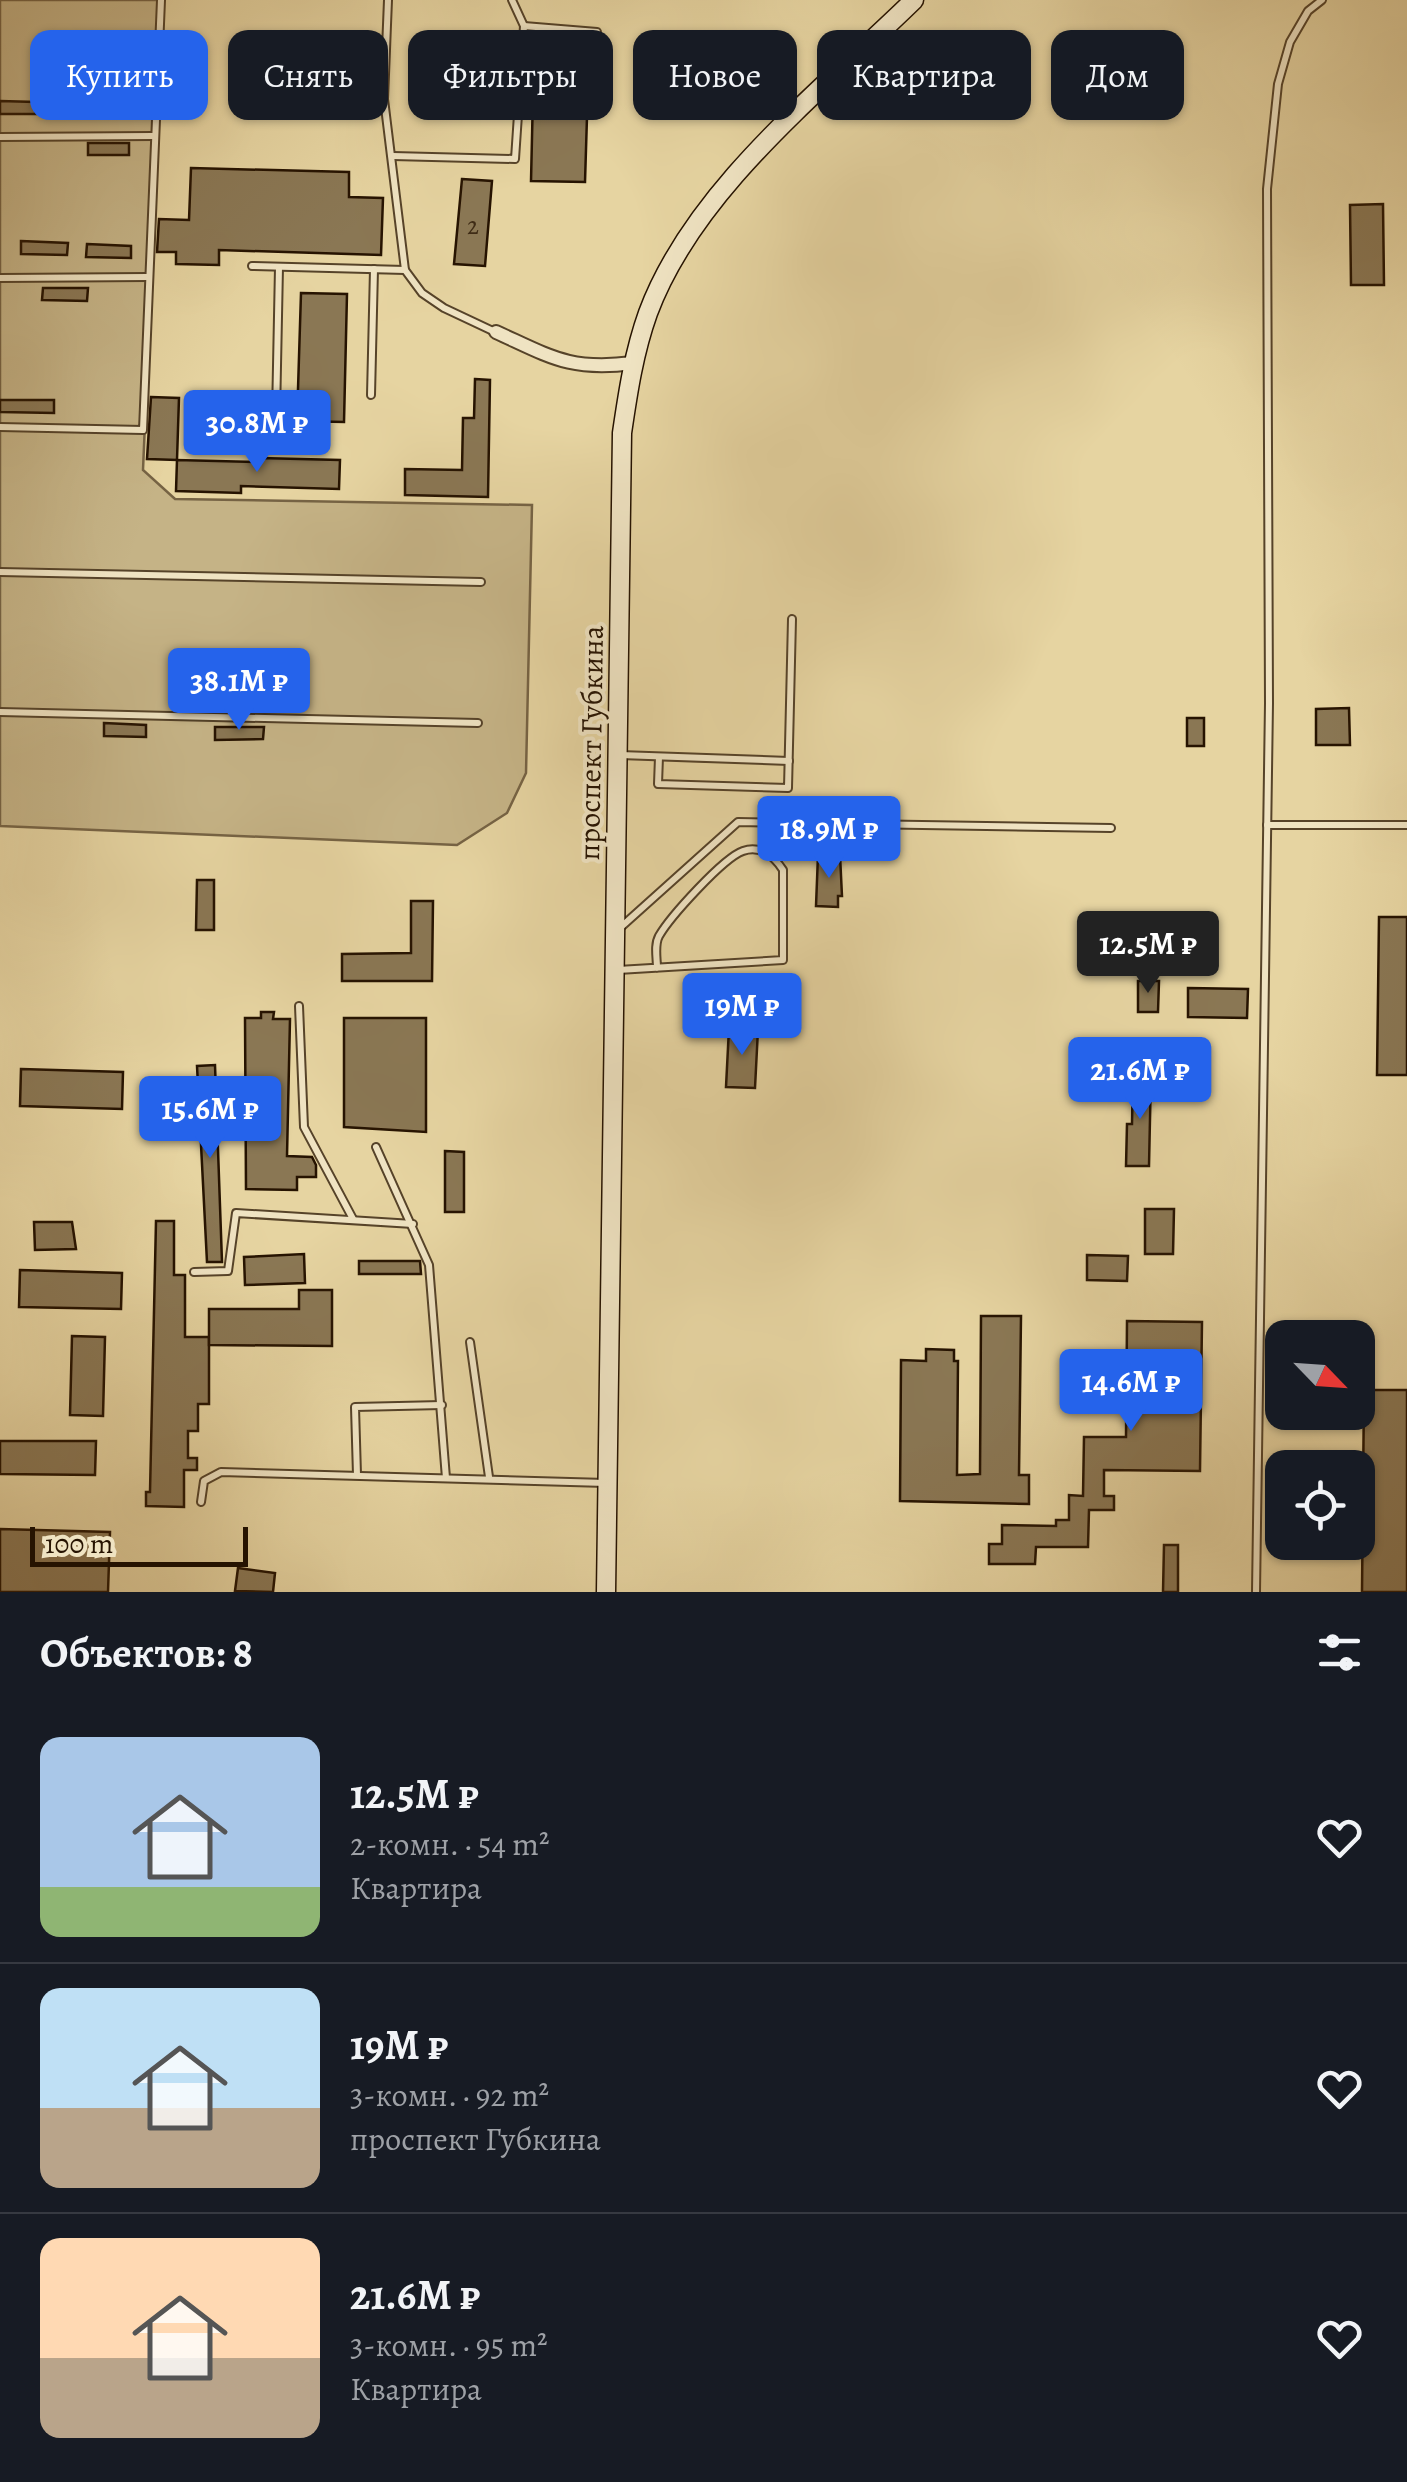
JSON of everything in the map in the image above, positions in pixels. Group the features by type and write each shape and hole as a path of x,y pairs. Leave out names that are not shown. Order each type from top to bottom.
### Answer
{"street":[{"name":"проспект Губкина","path":"606,1592 622,433 633,363 649,312 676,254 700,217 732,179 914,0"},
{"path":"496,332 556,360 594,368 633,363"}],"lane":[{"path":"0,427 143,430 160,0"},
{"path":"388,0 384,99 405,270 422,293 444,308 496,332"},
{"path":"393,156 514,159 524,26 512,0"},
{"path":"1256,1592 1267,825 1267,188 1278,84 1290,42 1308,11 1322,0"},
{"path":"524,26 573,30"},
{"path":"0,137 154,136"},
{"path":"252,266 405,270"},
{"path":"276,416 280,267"},
{"path":"371,395 374,269"},
{"path":"0,278 148,278"},
{"path":"0,572 481,582"},
{"path":"659,757 658,784 788,788 792,619"},
{"path":"0,712 478,723"},
{"path":"619,755 789,761"},
{"path":"616,932 738,822 1111,828"},
{"path":"1267,825 1407,825"},
{"path":"617,970 657,968 783,960 782,870 776,859 760,850 742,851 691,894 656,940 657,968"},
{"path":"299,1006 304,1127 354,1220"},
{"path":"376,1148 429,1265 446,1478"},
{"path":"194,1272 228,1270 236,1213 413,1224"},
{"path":"470,1342 489,1477"},
{"path":"356,1475 355,1406 442,1405"},
{"path":"201,1502 204,1481 221,1472 607,1482"}],"shaded area":[{"path":"0,0 163,0 162,30 30,30 30,120 158,120 143,470 175,499 532,505 526,773 507,813 457,845 0,826"}],"building":[{"path":"0,101 30,102 30,114 0,114"},
{"path":"532,120 587,120 585,182 531,181"},
{"path":"88,143 129,143 129,155 88,155"},
{"path":"191,168 349,172 349,197 383,198 381,255 219,250 219,265 176,264 176,252 157,252 159,219 189,220"},
{"path":"462,179 492,181 485,266 454,264"},
{"path":"1383,204 1384,285 1351,285 1350,205"},
{"path":"21,241 68,243 67,255 21,254"},
{"path":"87,244 131,246 131,258 86,257"},
{"path":"43,288 88,288 87,301 42,300"},
{"path":"301,293 347,294 344,422 297,421"},
{"path":"475,379 490,380 488,497 405,495 405,469 462,470 463,418 474,418"},
{"path":"151,397 179,398 177,460 147,459"},
{"path":"0,400 54,400 54,413 0,412"},
{"path":"260,458 340,460 339,489 241,486 241,493 176,491 177,460 260,462"},
{"path":"1349,708 1350,745 1316,745 1316,709"},
{"path":"1187,718 1204,718 1204,746 1187,746"},
{"path":"104,723 146,725 146,737 104,736"},
{"path":"215,727 264,727 263,739 215,740"},
{"path":"818,855 840,855 842,896 838,896 838,907 816,906"},
{"path":"197,880 214,880 214,930 196,930"},
{"path":"411,901 433,901 432,981 342,981 342,954 411,953"},
{"path":"1379,917 1407,917 1407,1075 1377,1075"},
{"path":"1138,981 1159,981 1158,1012 1138,1012"},
{"path":"1188,988 1248,989 1247,1018 1188,1017"},
{"path":"261,1012 274,1012 273,1019 290,1019 287,1156 312,1157 316,1165 316,1177 297,1177 297,1190 246,1189 245,1018 261,1018"},
{"path":"344,1018 426,1018 426,1132 344,1127"},
{"path":"729,1028 758,1029 755,1088 726,1087"},
{"path":"215,1065 222,1262 207,1262 197,1066"},
{"path":"21,1069 123,1072 122,1109 20,1106"},
{"path":"1133,1072 1151,1072 1149,1166 1126,1166"},
{"path":"445,1151 464,1152 464,1212 445,1212"},
{"path":"1145,1209 1174,1209 1173,1254 1145,1254"},
{"path":"156,1221 174,1221 174,1275 185,1275 185,1337 209,1337 209,1404 198,1404 198,1431 188,1431 188,1458 197,1458 197,1470 184,1470 184,1507 146,1506 146,1492 150,1492"},
{"path":"34,1222 72,1222 76,1249 35,1250"},
{"path":"304,1254 305,1283 245,1285 244,1257"},
{"path":"1087,1255 1128,1256 1127,1281 1087,1280"},
{"path":"359,1261 420,1261 421,1274 359,1274"},
{"path":"20,1270 122,1273 121,1309 19,1307"},
{"path":"299,1290 332,1290 332,1346 209,1345 209,1309 299,1309"},
{"path":"981,1316 1021,1316 1019,1475 1029,1475 1029,1504 900,1501 901,1360 926,1361 926,1349 954,1350 954,1361 958,1361 957,1475 980,1474"},
{"path":"1127,1321 1202,1322 1200,1471 1104,1470 1104,1496 1114,1496 1114,1510 1089,1510 1088,1547 1036,1547 1035,1564 989,1564 989,1544 1002,1544 1002,1525 1056,1526 1056,1520 1069,1520 1069,1495 1083,1496 1084,1437 1126,1437"},
{"path":"72,1336 105,1337 103,1416 70,1415"},
{"path":"1375,1390 1407,1390 1407,1592 1362,1592 1362,1560 1375,1560 1375,1450 1363,1450 1364,1430 1375,1430"},
{"path":"0,1441 96,1441 95,1475 0,1474"},
{"path":"0,1529 110,1532 108,1592 0,1592"},
{"path":"1164,1545 1178,1545 1178,1592 1163,1592"},
{"path":"238,1568 275,1573 273,1592 235,1591"}]}
